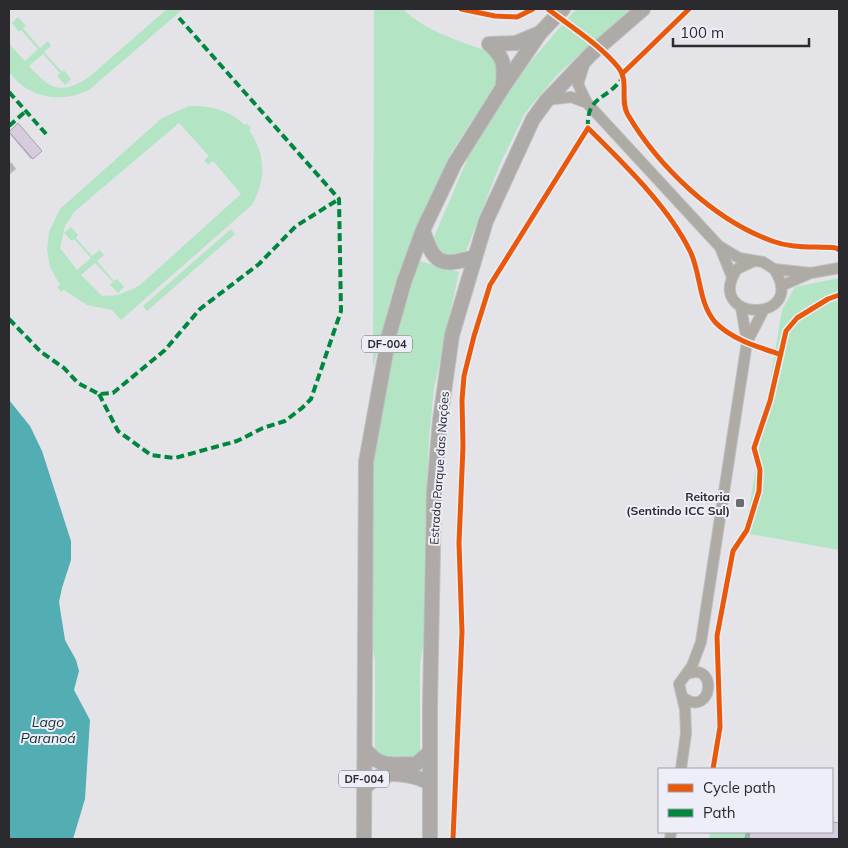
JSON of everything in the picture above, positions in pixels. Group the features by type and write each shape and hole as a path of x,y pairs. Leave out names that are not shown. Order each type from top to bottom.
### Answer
{"highway":[{"name":"DF-004","path":"364,839 366,462 389,335 404,282 423,230 455,163 502,87 540,32 563,9"},
{"name":"Estrada Parque das Nações","path":"430,839 434,502 440,420 452,335 474,257 507,172 533,119 546,100 590,54 643,9"},
{"path":"502,87 504,60 489,44 516,43 540,32"},
{"path":"423,230 428,248 435,258 442,262 453,264 474,257"},
{"path":"365,749 373,760 381,764 416,764 430,752"},
{"path":"364,788 377,777 384,775 417,776 430,784"}],"street":[{"path":"590,54 579,78 580,90 587,103 719,246 739,258 763,262 774,269 811,273"},
{"path":"546,100 571,97 587,103"},
{"path":"719,246 732,277 732,293 740,306 747,342"},
{"path":"732,277 745,264 754,261"},
{"path":"781,286 811,273 839,268"},
{"path":"740,306 755,312 763,311 776,302 781,286 774,269"},
{"path":"702,675 701,642 747,342 763,311"},
{"path":"681,768 686,732 684,698 679,687 680,681 692,666 701,642"},
{"path":"684,698 690,702 699,701 706,696 709,689 707,681 702,675 694,672 686,674"},
{"path":"686,732 699,701"}],"green space":[{"path":"167,9 183,9 89,90 67,97 45,96 25,88 9,72 9,39 11,46 25,61 38,49 12,23 18,17 26,26 23,28 40,48 48,41 51,46 44,52 71,79 65,85 57,76 60,73 43,54 29,66 50,85 63,88 70,87 89,77"},
{"path":"374,9 403,9 433,30 490,52 497,58 499,79 451,153 407,251 392,293 373,368"},
{"path":"576,9 631,9 558,74 525,113 501,162 466,251 456,258 447,258 435,250 434,237 472,148 525,68"},
{"path":"189,106 205,106 226,112 245,125 247,124 251,128 249,130 259,148 262,177 257,196 252,205 121,320 112,310 87,305 64,290 61,292 57,287 60,285 50,267 47,250 49,232 60,209 162,118","holes":["179,123 209,156 204,160 208,165 213,161 241,194 139,286 118,295 102,296 81,275 95,263 113,282 110,285 118,293 124,287 117,279 114,281 97,261 104,255 100,250 92,256 76,238 78,235 71,227 64,233 72,241 74,239 91,258 77,270 60,248 65,226 74,212"]},
{"path":"231,229 235,234 147,311 143,306"},
{"path":"419,261 459,272 434,389 429,439 425,533 424,640 420,664 420,752 413,761 375,756 375,660 371,642 372,517 375,448 388,366 402,313"},
{"path":"839,278 839,550 745,533 782,310 795,287"},
{"path":"710,833 753,833 752,839 709,839"}],"water":[{"name":"Lago Paranoá","path":"9,400 30,426 42,451 71,541 71,560 59,602 65,640 76,660 79,671 74,690 90,720 85,799 73,839 9,839"}],"building":[{"path":"18,123 42,151 33,159 9,132"},
{"path":"833,822 839,823 839,839 749,839 750,833 833,833"}],"marked path":[{"path":"99,394 118,431 151,455 175,458 237,441 263,428 285,421 311,399 341,311 339,199 179,18"},
{"path":"588,128 590,109 617,85 623,77"},
{"path":"9,92 47,135"},
{"path":"9,126 26,111"},
{"path":"9,319 41,352 64,368 78,383 99,394 113,393 165,350 200,309 259,264 296,226 339,199"}],"cycle path":[{"path":"461,9 495,16 517,17 533,9"},
{"path":"548,9 594,43 618,67 622,72 624,103 628,115 655,154 690,190 709,206 750,232 780,244 836,248 839,250"},
{"path":"622,74 689,9"},
{"path":"453,839 462,632 459,543 464,376 490,285 588,128 644,186 681,234 694,260 705,306 715,322 737,338 779,354"},
{"path":"713,768 720,727 717,636 733,551 747,530 759,491 760,470 754,448 770,401 786,331 797,318 828,299 839,295"}],"place":[{"name":"Reitoria (Sentindo ICC Sul)","path":"740,503"}]}
